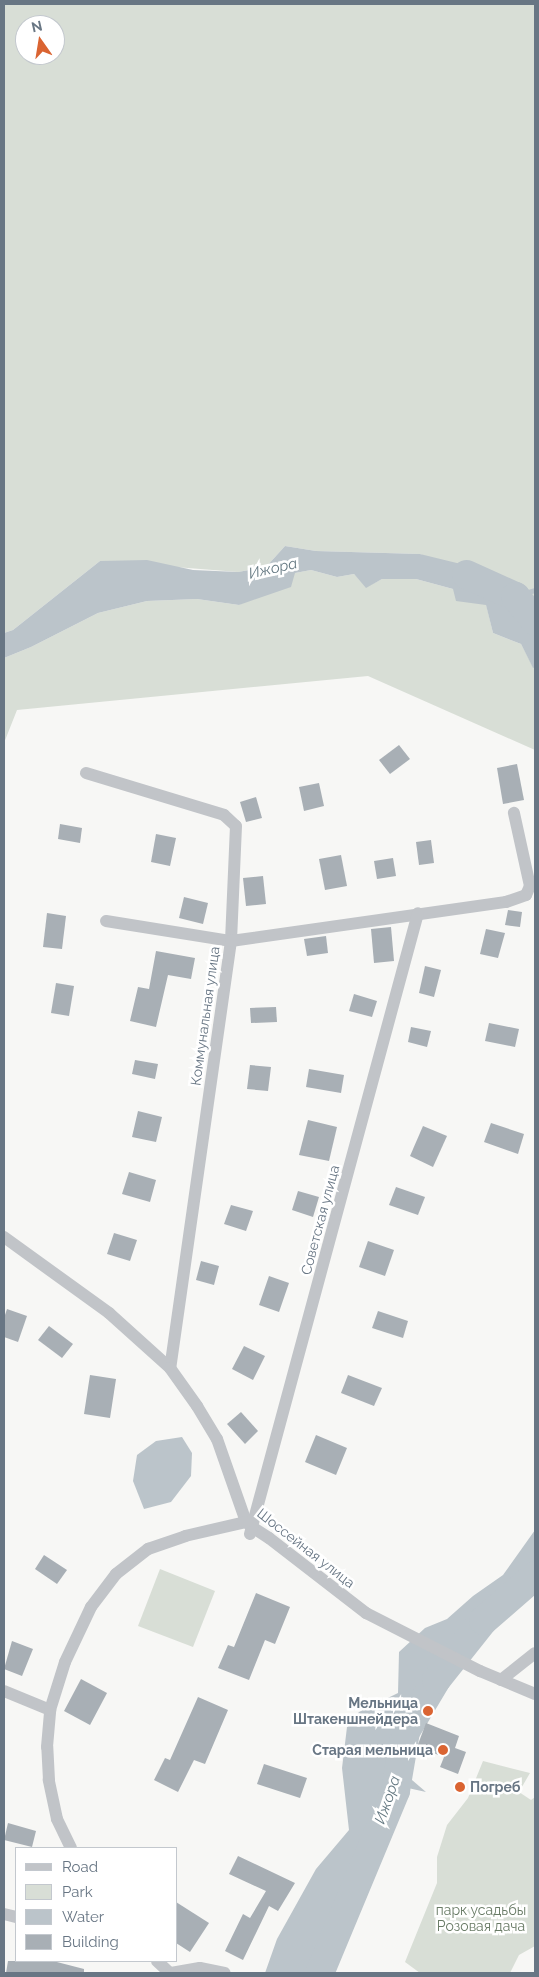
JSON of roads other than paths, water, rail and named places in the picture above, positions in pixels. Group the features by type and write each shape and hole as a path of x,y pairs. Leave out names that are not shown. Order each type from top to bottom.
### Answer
{"street":[{"name":"Коммунальная улица","path":"86,773 224,815 236,826 231,941 170,1368"},
{"path":"106,921 231,941 506,902 526,895 530,886 514,813"},
{"name":"Советская улица","path":"249,1528 418,913"},
{"name":"Шоссейная улица","path":"4,1237 110,1314 170,1368 197,1406 217,1439 249,1528 269,1538 366,1613 480,1671 535,1694"},
{"path":"71,1847 57,1819 49,1780 47,1747 50,1710 65,1662 91,1606 116,1574 148,1550 185,1536 249,1528"},
{"path":"501,1680 535,1653"},
{"path":"4,1691 50,1710"},
{"path":"158,1962 170,1973 200,1968 224,1973"}],"water":[{"path":"285,546 316,551 420,554 469,566 500,587 511,611 535,625 535,667 533,668 521,644 493,633 486,605 456,601 453,589 416,579 382,579 366,588 354,574 337,577 311,570 295,573 291,587 239,605 197,599 147,601 98,613 31,647 4,658 4,633 13,630 100,561 147,560 193,570 238,572 266,567"},
{"path":"182,1437 192,1453 191,1476 171,1502 144,1509 133,1481 137,1455 156,1441"},
{"path":"535,1530 535,1576 520,1592 502,1601 457,1642 421,1680 420,1719 409,1749 412,1780 426,1792 399,1786 387,1789 376,1815 375,1837 357,1862 341,1924 338,1949 324,1952 312,1973 265,1973 277,1939 316,1869 349,1830 342,1768 347,1727 359,1712 398,1693 399,1652 425,1628 447,1619 473,1596 503,1575"}],"waterway":[{"name":"Ижора","path":"466,574 515,596 535,621"},
{"path":"515,596 535,590"},
{"name":"Ижора","path":"319,1973 395,1790 405,1731 436,1679 483,1620 535,1575"}],"place":[{"name":"Мельница Штакеншнейдера","path":"428,1711"},
{"name":"Старая мельница","path":"443,1750"},
{"name":"Погреб","path":"460,1787"}],"park label":[{"name":"парк усадьбы Розовая дача","path":"481,1918"}]}
